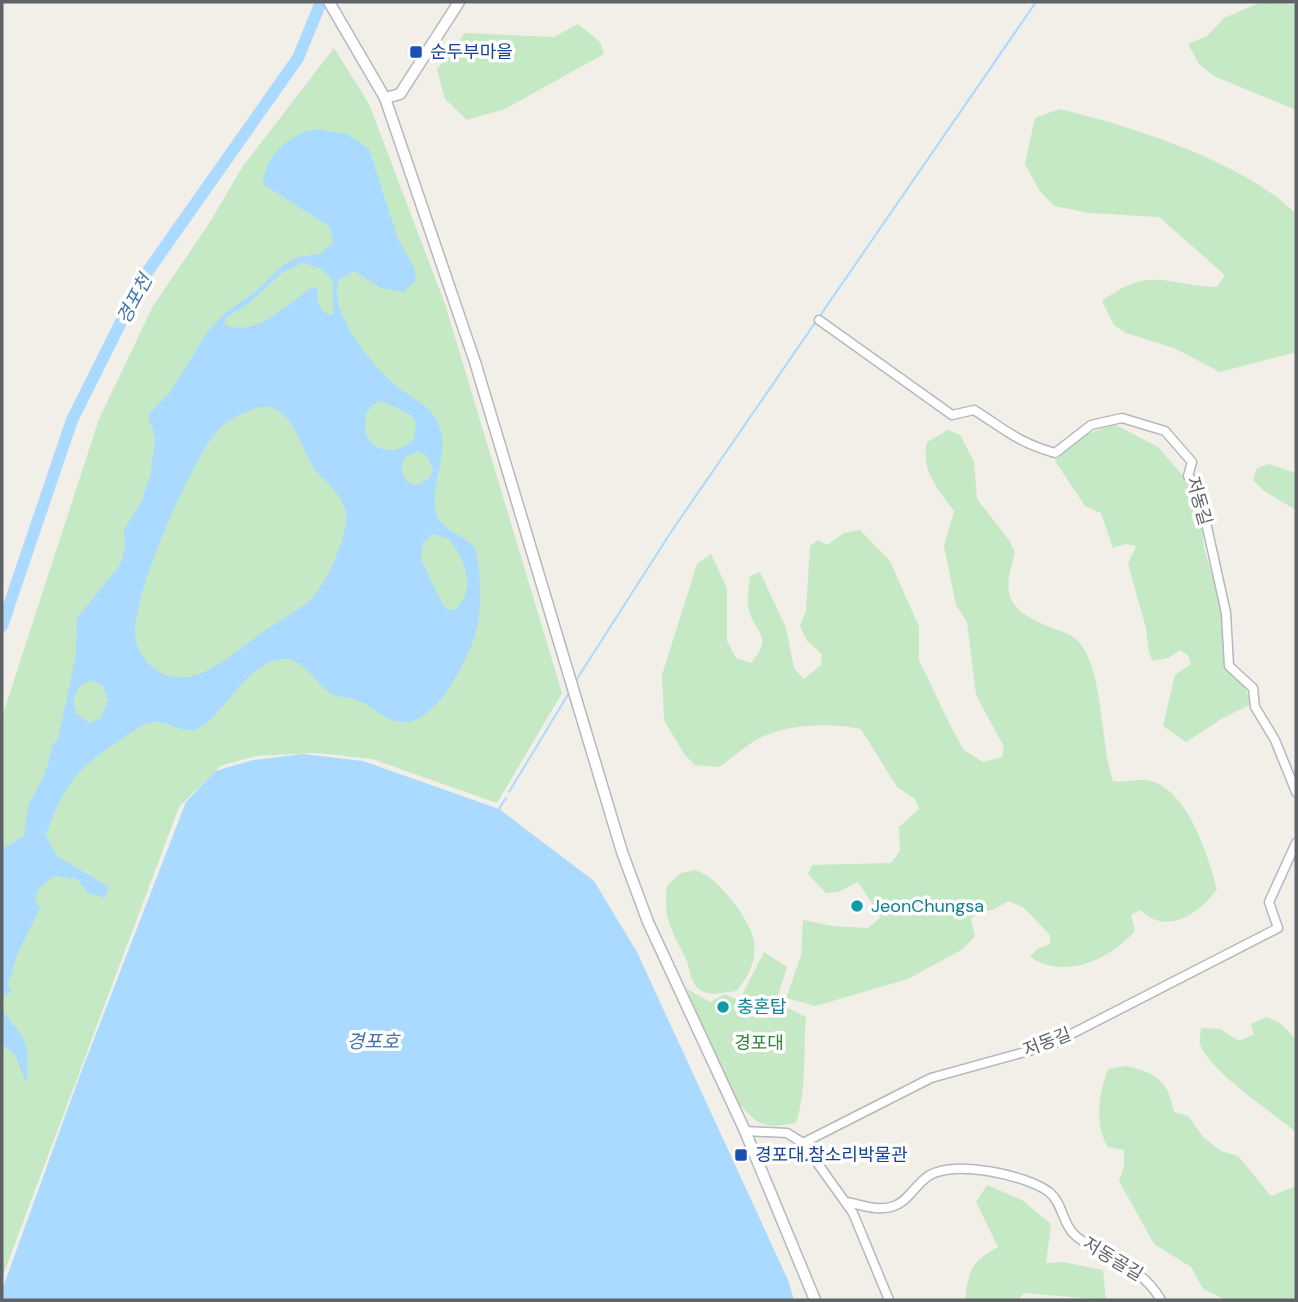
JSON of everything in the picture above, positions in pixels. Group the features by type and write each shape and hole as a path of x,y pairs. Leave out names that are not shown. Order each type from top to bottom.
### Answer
{"street":[{"path":"329,2 385,98 475,362 622,852 648,922 744,1131 815,1300"},
{"path":"385,98 400,94 459,2"},
{"name":"저동길","path":"819,320 952,415 974,410 1014,439 1045,450 1055,453 1091,425 1122,418 1165,431 1192,462 1188,476 1198,486 1226,613 1229,666 1252,688 1255,707 1275,740 1296,792"},
{"name":"저동길","path":"803,1143 931,1078 1050,1045 1278,928 1269,902 1296,843"},
{"path":"744,1131 787,1133 803,1143 847,1202 889,1300"},
{"name":"저동골길","path":"847,1202 884,1209 897,1205 932,1173 948,1170 1008,1174 1050,1193 1065,1224 1076,1237 1150,1282 1161,1300"}],"green space":[{"path":"1262,2 1296,5 1296,110 1214,76 1199,64 1188,44 1207,36 1224,18"},
{"path":"578,24 600,42 604,54 505,109 467,120 445,99 437,69 465,33 554,37"},
{"path":"334,48 369,104 445,304 562,693 497,803 372,759 316,753 256,756 220,766 179,807 2,1278 2,717 99,419 153,306 210,222 243,166"},
{"path":"1059,109 1118,125 1185,148 1248,178 1296,214 1296,352 1220,372 1174,348 1126,333 1114,325 1102,301 1133,283 1158,280 1217,287 1225,275 1159,217 1090,213 1054,206 1039,190 1025,164 1035,118"},
{"path":"1114,424 1158,447 1190,484 1201,516 1204,548 1222,610 1225,665 1245,688 1251,704 1186,742 1163,726 1175,675 1191,664 1188,655 1180,650 1168,658 1153,661 1128,564 1136,546 1125,544 1113,548 1101,513 1085,506 1055,461 1075,439"},
{"path":"948,430 960,435 974,462 977,499 1009,540 1015,553 1008,588 1014,605 1031,618 1067,633 1078,641 1086,654 1097,688 1113,781 1151,781 1164,787 1176,798 1195,827 1217,889 1201,906 1182,919 1161,921 1150,918 1140,910 1131,915 1135,931 1113,951 1086,964 1072,967 1043,964 1030,957 1037,949 1050,944 1050,935 1024,908 1009,901 992,910 978,912 971,919 975,936 963,949 908,979 815,1006 786,998 801,956 803,920 833,926 868,928 881,917 858,882 838,892 826,893 808,874 812,865 891,863 900,851 899,827 919,809 915,799 897,787 861,729 849,727 821,725 778,731 754,741 719,767 695,765 684,754 664,720 662,675 697,564 711,554 727,588 727,641 736,658 751,663 761,646 761,636 752,619 748,603 750,576 760,572 786,628 794,668 804,679 821,665 822,654 807,641 800,626 806,611 810,546 818,540 827,545 844,533 860,530 890,561 919,627 919,660 964,750 983,762 1002,757 1004,747 976,695 967,622 956,605 944,546 954,511 932,479 926,462 927,442"},
{"path":"1269,464 1296,473 1296,510 1264,491 1253,480 1257,468"},
{"path":"695,870 712,879 725,892 752,935 754,956 746,978 737,991 711,994 699,989 670,925 666,908 667,886 681,873"},
{"name":"경포대","path":"764,952 787,967 776,1002 806,1017 803,1084 796,1123 775,1126 763,1124 750,1116 738,1102 717,1064 687,989 710,1002 725,994 739,1001"},
{"path":"1267,1017 1280,1023 1296,1039 1296,1132 1228,1078 1205,1054 1200,1044 1201,1028 1220,1029 1239,1041 1254,1034 1251,1024"},
{"path":"1126,1066 1153,1075 1159,1080 1168,1092 1174,1112 1188,1116 1204,1138 1221,1151 1238,1156 1271,1196 1296,1186 1296,1300 1226,1300 1203,1289 1191,1267 1154,1244 1119,1181 1124,1166 1124,1150 1108,1147 1099,1119 1100,1098 1108,1069"},
{"path":"987,1185 1022,1200 1051,1224 1046,1263 1062,1262 1103,1270 1106,1300 1024,1293 1018,1300 965,1300 968,1282 976,1263 998,1247 976,1202"}],"water":[{"path":"317,129 347,134 369,149 398,239 414,267 416,280 404,292 381,288 354,271 339,280 339,306 353,336 374,364 394,384 428,409 439,425 442,450 436,489 436,513 442,524 475,548 477,556 480,602 478,624 472,643 451,686 441,699 431,710 408,722 394,721 362,703 333,695 297,662 284,659 260,667 213,717 197,729 185,730 154,722 137,728 107,749 74,779 59,803 46,836 57,856 109,887 104,898 87,892 77,879 54,876 39,888 35,899 40,908 17,955 8,984 12,992 2,996 2,849 24,836 28,805 45,774 53,744 58,739 76,655 77,618 120,565 125,547 124,530 142,500 151,472 155,438 148,415 170,392 208,331 224,314 255,292 283,265 298,257 320,254 333,243 330,227 263,184 268,164 274,155 288,141","holes":["303,263 322,269 333,281 333,315 321,309 317,297 318,288 313,287 260,323 236,328 224,324 226,317 247,305 283,272","382,401 411,415 416,422 414,439 396,449 383,449 366,436 365,415 373,405","266,406 275,409 288,420 314,468 340,498 346,513 344,533 323,583 300,608 210,669 180,678 165,675 148,663 136,643 137,615 143,589 166,527 194,468 219,429 241,414","418,451 427,456 433,470 429,478 416,485 407,482 401,469 404,458","433,534 449,539 455,547 464,565 467,583 466,592 456,609 448,610 443,605 421,559 423,543","91,680 102,685 108,700 101,718 90,723 77,714 73,700 79,687"]},
{"name":"경포호","path":"303,754 363,761 499,809 594,881 637,952 788,1280 794,1300 2,1300 2,1290 80,1075 186,802 215,771 253,760"},
{"path":"2,1010 25,1042 28,1058 26,1082 15,1055 2,1044"}],"waterway":[{"name":"경포천","path":"2,626 72,420 143,278 298,58 321,2"},
{"path":"575,682 671,532 1036,2"},
{"path":"509,792 569,693"},
{"path":"499,809 506,798"}],"place":[{"name":"순두부마을","path":"416,52"},
{"name":"JeonChungsa","path":"857,906"},
{"name":"충혼탑","path":"723,1007"},
{"name":"경포대.참소리박물관","path":"741,1155"}]}
